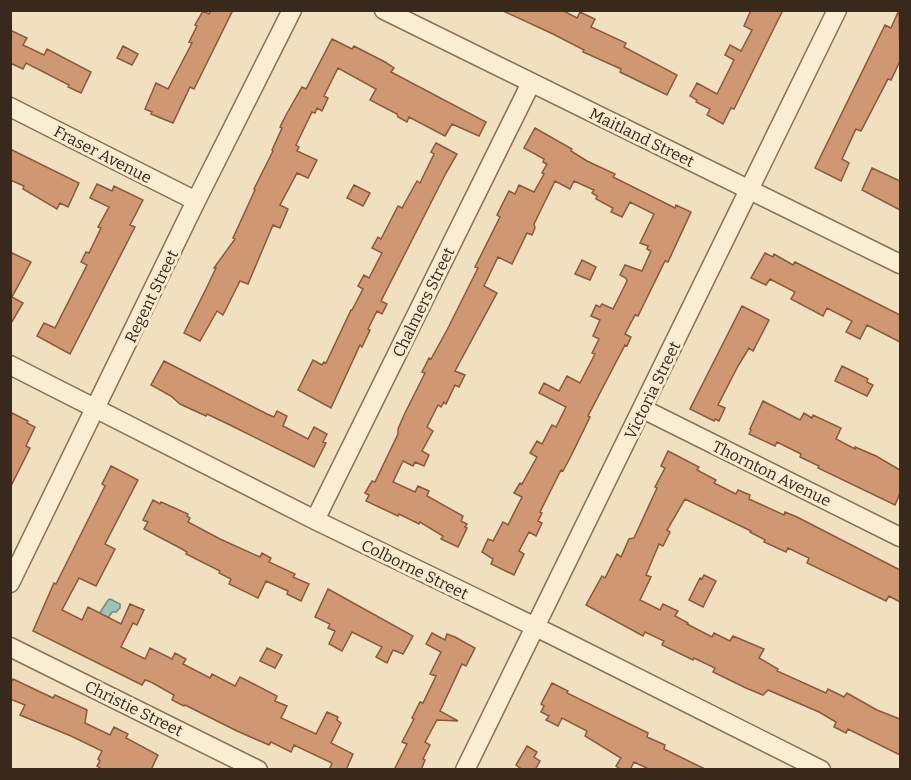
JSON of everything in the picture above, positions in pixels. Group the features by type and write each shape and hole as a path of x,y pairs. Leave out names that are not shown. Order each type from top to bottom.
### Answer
{"street":[{"name":"Regent Street","path":"10,583 292,10"},
{"name":"Maitland Street","path":"384,10 900,264"},
{"name":"Victoria Street","path":"465,770 837,10"},
{"name":"Chalmers Street","path":"315,520 531,83"},
{"name":"Fraser Avenue","path":"10,107 196,201"},
{"name":"Colborne Street","path":"10,365 315,520 535,626 821,770"},
{"name":"Thornton Avenue","path":"643,409 900,537"},
{"name":"Christie Street","path":"10,647 258,770"}],"water":[{"path":"110,599 120,604 120,608 112,612 108,618 99,614"}],"building":[{"path":"211,10 233,10 194,89 190,87 173,123 151,114 152,112 145,109 156,83 168,89 192,43 189,42 197,26 195,25 203,11 209,14"},
{"path":"501,10 562,10 577,18 580,12 595,19 591,27 626,43 624,47 677,75 667,95 620,72 621,69 583,52 584,50 553,34"},
{"path":"751,10 783,10 734,109 731,108 723,124 707,115 710,109 690,96 697,83 717,94 734,60 725,55 730,45 741,51 752,30 744,26"},
{"path":"899,10 900,61 861,131 856,129 842,159 849,163 841,181 815,168 885,25 891,28"},
{"path":"10,30 27,38 23,45 44,55 47,49 91,72 81,93 26,63 23,69 10,63"},
{"path":"332,39 352,49 354,46 385,62 394,68 391,72 486,122 479,136 452,124 445,136 409,117 407,122 370,100 376,89 338,68 324,96 328,98 322,111 317,108 315,113 312,112 296,145 299,147 297,151 317,160 308,178 297,173 280,205 288,209 280,228 273,225 248,284 240,281 223,315 217,311 200,341 184,333 216,268 214,268 235,239 233,238 273,151 286,115 302,87 306,89"},
{"path":"123,46 138,54 132,65 117,58"},
{"path":"535,128 572,149 571,151 587,161 615,174 613,177 675,208 676,205 691,212 668,262 665,261 638,316 635,315 625,334 631,337 540,512 542,513 538,521 542,523 536,536 529,532 519,551 524,554 514,575 491,564 493,559 482,552 488,539 493,541 503,522 508,525 522,497 514,493 520,483 522,484 537,457 530,453 537,441 542,444 552,425 556,427 566,407 539,393 544,383 559,391 567,376 580,383 595,354 592,353 599,339 593,336 600,320 591,316 596,305 600,307 602,304 613,309 627,281 620,275 625,265 642,271 651,251 647,249 648,246 640,243 654,214 630,202 622,217 611,212 613,208 596,199 597,196 592,193 594,190 574,181 570,189 555,181 534,224 532,235 527,233 512,264 498,257 484,286 497,293 455,371 465,375 459,387 455,385 446,404 444,402 441,407 438,405 427,427 433,431 422,451 429,455 424,466 415,462 413,466 403,461 393,482 415,492 418,486 429,491 427,496 463,516 461,521 467,524 465,527 467,528 458,547 441,539 443,536 420,522 419,524 399,514 398,516 366,501 369,495 365,493 372,481 375,482 425,373 422,372 447,330 478,268 475,267 500,217 497,215 509,191 515,194 519,185 534,192 544,174 542,173 547,164 543,162 544,159 524,148"},
{"path":"436,143 457,154 381,301 387,304 382,314 377,311 362,347 360,345 331,408 298,390 313,360 322,365 326,363 363,289 358,286 364,275 369,278 382,253 372,248 378,237 381,239 398,206 402,208 417,181 420,183 434,154 431,152"},
{"path":"10,149 79,183 68,207 60,203 57,209 23,189 24,186 10,180"},
{"path":"872,168 900,181 900,210 862,190"},
{"path":"97,184 112,191 114,186 143,200 130,225 135,227 70,354 37,336 44,323 55,328 87,265 81,262 86,252 89,253 101,228 98,227 109,207 90,198"},
{"path":"354,185 370,193 363,206 347,198"},
{"path":"10,252 31,262 12,297 23,303 10,325"},
{"path":"765,253 773,257 774,254 793,265 795,262 900,315 900,342 867,325 860,339 846,332 852,321 827,308 823,316 791,299 795,292 770,279 766,285 751,278"},
{"path":"582,260 596,267 590,280 575,274"},
{"path":"742,306 769,320 753,351 749,348 738,366 718,405 725,408 719,421 715,419 714,421 690,409"},
{"path":"164,361 267,414 274,417 277,411 287,416 283,426 308,439 314,427 327,434 323,442 326,443 314,467 207,414 206,416 180,404 151,385"},
{"path":"842,366 868,379 867,382 873,385 867,396 835,381"},
{"path":"763,401 800,420 804,413 841,428 836,439 876,456 900,470 900,493 895,505 818,468 819,466 800,457 801,454 777,442 775,446 749,434"},
{"path":"10,412 35,427 26,446 30,448 10,488"},
{"path":"668,451 699,467 697,470 716,480 714,483 736,494 738,490 750,495 749,499 784,515 785,512 797,517 900,570 900,602 889,596 886,601 807,563 809,558 788,548 786,552 764,542 765,540 751,531 685,499 667,530 670,532 663,546 659,544 646,575 651,577 640,600 660,610 663,604 678,611 675,616 712,637 714,633 730,641 733,636 764,649 759,658 778,669 777,671 826,693 828,689 844,697 847,693 877,710 900,719 900,755 848,729 846,733 834,727 836,722 819,712 768,690 763,695 746,688 713,672 715,668 662,645 664,641 645,632 643,636 586,605 602,576 605,578 617,554 621,557 629,539 634,538 665,468 661,466"},
{"path":"111,466 138,480 105,544 115,549 96,586 79,578 62,610 82,620 88,607 121,624 130,604 144,610 137,625 133,623 121,647 145,659 150,648 172,659 175,653 186,659 183,664 210,678 212,674 235,686 240,677 277,696 275,701 287,706 281,718 316,734 327,712 338,717 337,720 341,723 331,743 353,754 346,770 329,770 332,763 294,745 291,752 271,742 269,745 237,731 172,700 174,695 151,682 145,680 142,685 33,631 54,583 56,584 105,486 102,484"},
{"path":"153,500 188,514 190,518 188,522 260,557 262,553 271,558 269,562 295,574 293,577 309,584 301,601 287,594 288,591 266,581 258,598 229,584 231,579 219,573 220,571 144,529 148,522 143,520"},
{"path":"704,575 716,581 703,607 689,600 700,578 702,579"},
{"path":"328,589 413,636 403,654 393,650 387,663 376,657 382,647 352,632 342,651 329,644 335,631 328,628 330,624 315,617"},
{"path":"432,633 445,640 447,634 475,648 466,666 462,664 440,711 458,721 437,720 425,742 430,745 423,759 425,760 421,770 394,770 407,744 402,742 414,719 412,718 420,702 423,703 436,676 430,674 441,652 426,644"},
{"path":"267,648 282,655 275,668 260,661"},
{"path":"13,679 53,698 55,695 87,710 85,723 110,735 114,727 128,734 126,738 158,755 151,770 103,770 97,766 102,751 20,715 25,705 10,699 10,685"},
{"path":"552,683 568,691 567,693 648,733 647,737 665,745 664,749 707,770 651,770 634,762 630,770 622,770 616,766 621,758 585,736 587,731 562,718 558,726 546,720 549,716 541,712 544,706 541,704"},
{"path":"527,746 537,752 534,757 540,761 535,770 523,770 516,765"}]}
